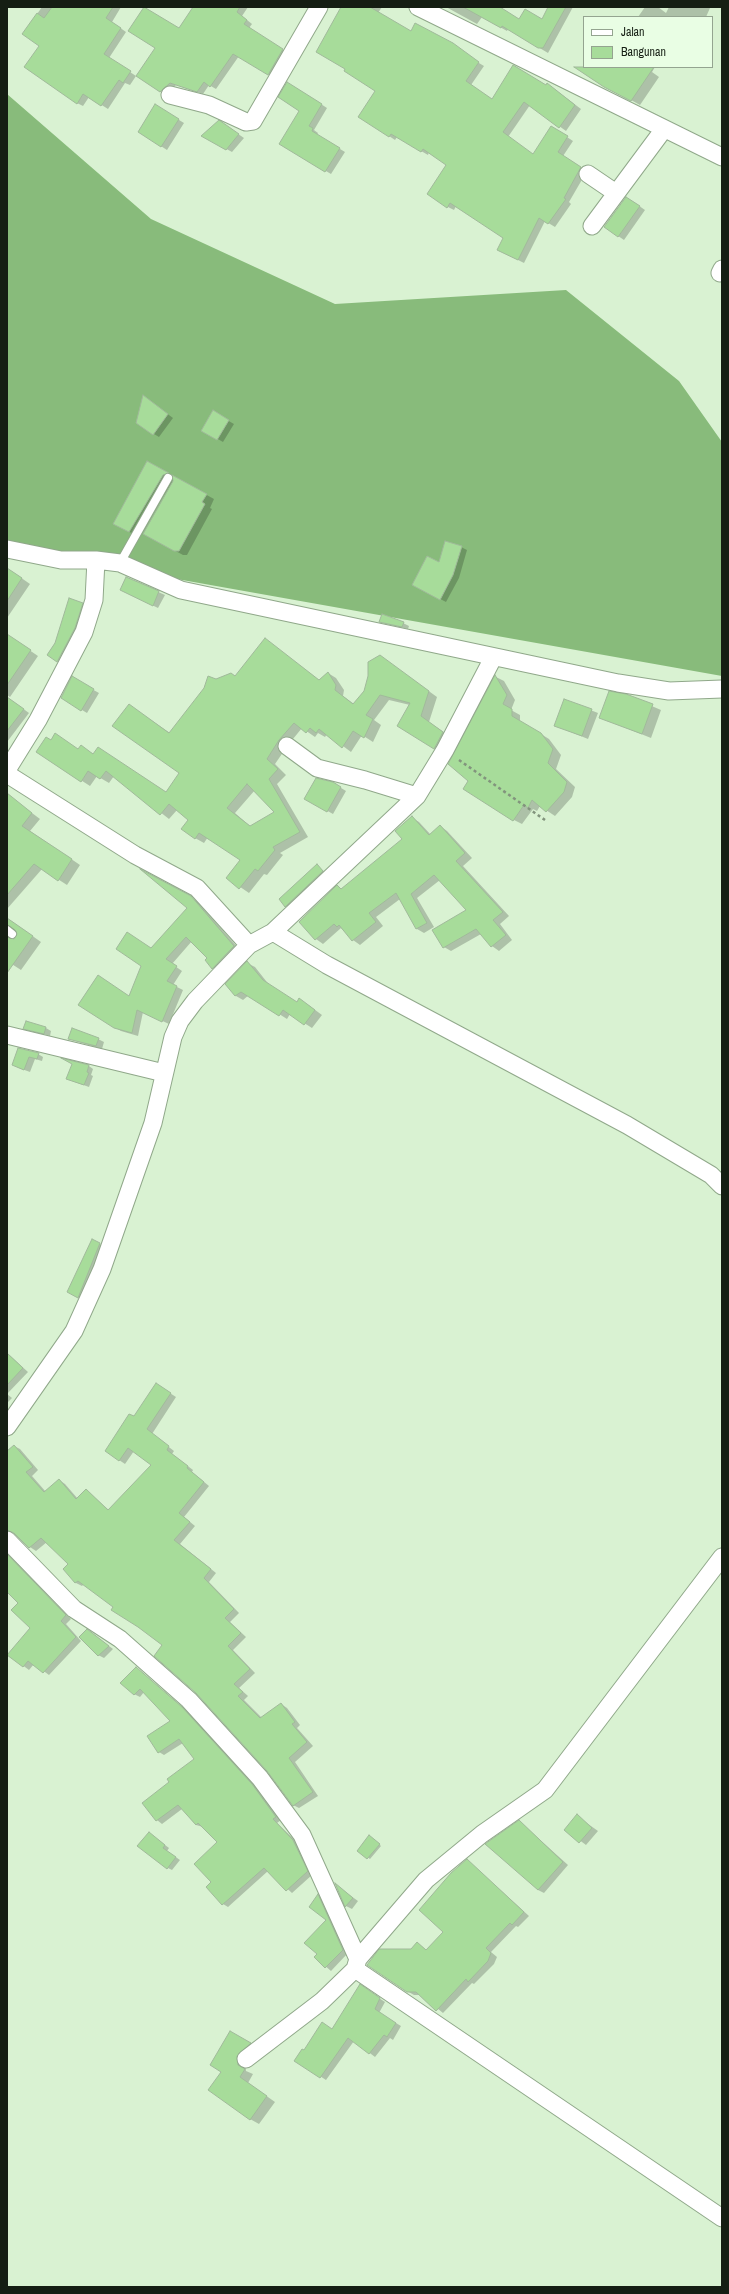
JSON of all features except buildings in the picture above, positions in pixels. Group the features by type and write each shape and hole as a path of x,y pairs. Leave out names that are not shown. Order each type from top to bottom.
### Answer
{"street":[{"path":"170,95 209,105 246,122 253,121 319,7"},
{"path":"418,7 722,157"},
{"path":"592,226 664,129"},
{"path":"588,174 616,194"},
{"path":"7,549 61,560 96,560 120,563 181,590 255,608 367,629 492,658 669,691 722,690"},
{"path":"7,770 38,720 84,632 94,600 96,560"},
{"path":"7,1427 74,1331 102,1269 153,1123 173,1037 180,1020 195,1001 249,945 273,932 417,796 445,750 492,658"},
{"path":"287,746 317,768 365,780 417,796"},
{"path":"7,774 135,855 197,888 249,945"},
{"path":"273,932 327,966 627,1125 711,1175 722,1186"},
{"path":"7,1035 164,1073"},
{"path":"7,1540 74,1608 120,1639 189,1700 260,1778 302,1835 357,1964 722,2218"},
{"path":"246,2059 322,2001 357,1964 426,1880 482,1834 545,1790 722,1557"}],"lane":[{"path":"120,563 168,478"}],"path":[{"path":"445,750 545,820"}],"green space":[{"path":"7,94 151,219 335,304 566,290 679,381 722,442 722,676 53,557 7,544"}]}
